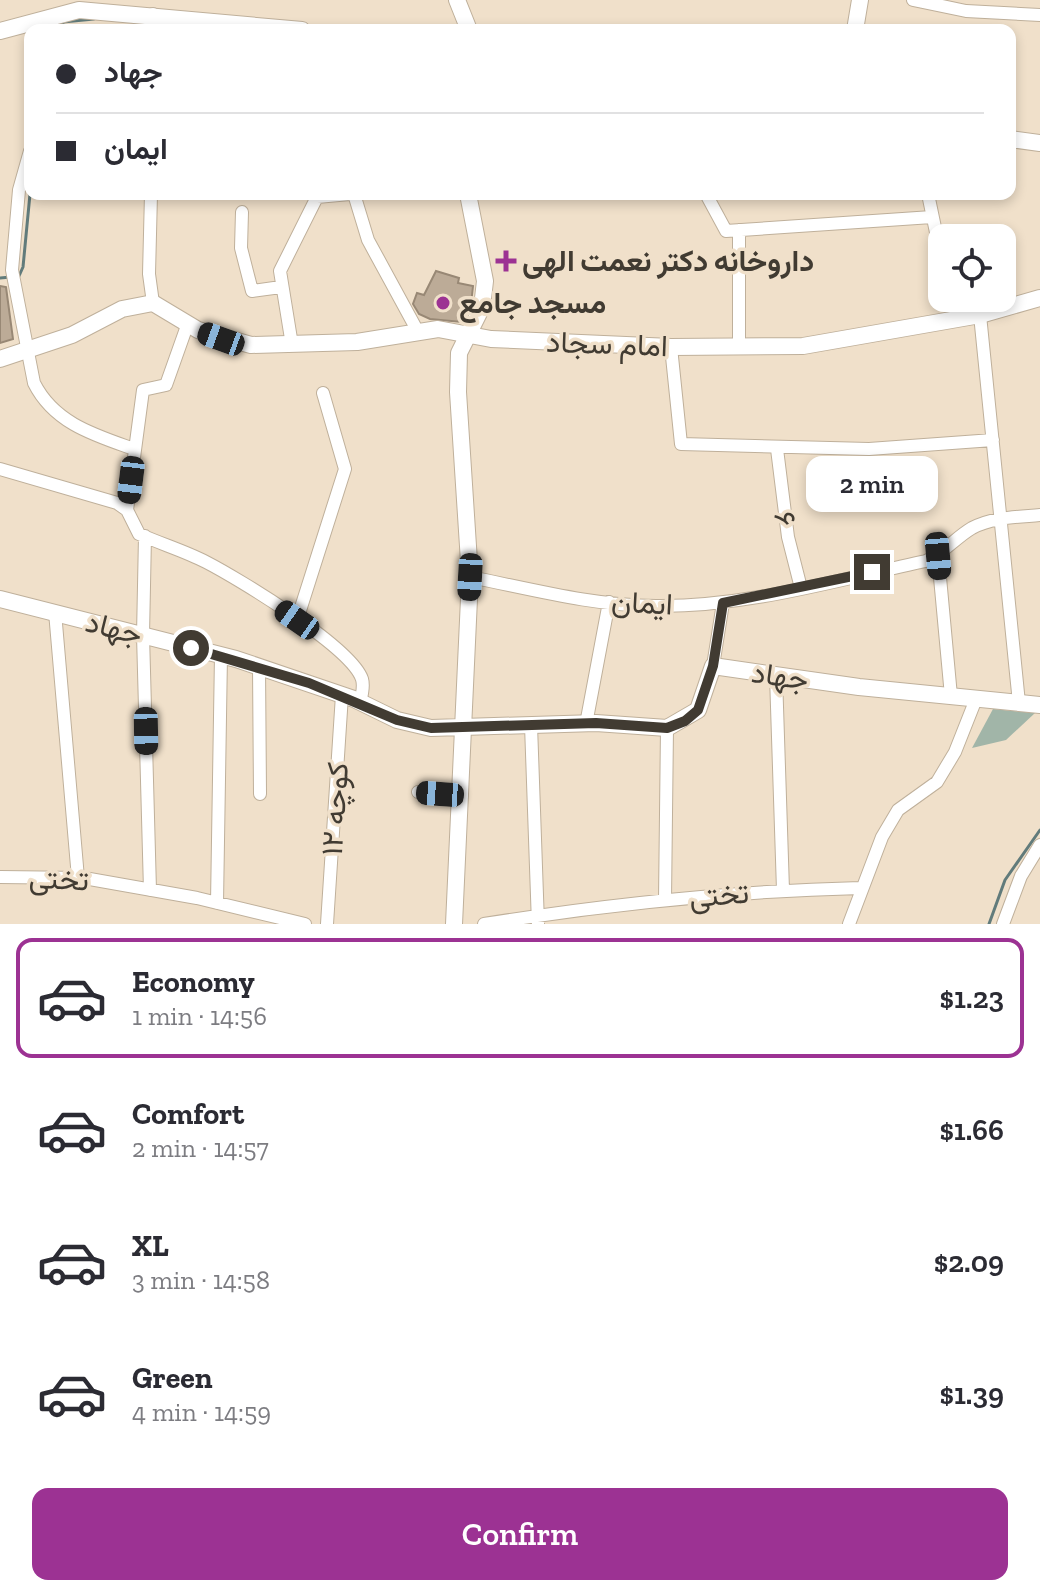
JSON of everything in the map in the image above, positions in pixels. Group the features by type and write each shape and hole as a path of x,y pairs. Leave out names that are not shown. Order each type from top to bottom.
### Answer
{"street":[{"path":"457,0 467,24"},
{"path":"856,24 860,0"},
{"path":"913,0 966,11 1040,15"},
{"path":"51,23 80,5 153,24"},
{"path":"0,31 24,27"},
{"path":"1016,140 1040,143"},
{"path":"24,172 9,273 34,383 42,399 69,424 134,449"},
{"path":"0,359 72,335 122,309 153,303 149,274 151,200"},
{"path":"292,345 280,271 316,200"},
{"path":"354,200 368,240 417,330"},
{"path":"454,924 466,728 470,577 458,392 459,353 482,307 485,281 469,200"},
{"path":"709,200 726,231 932,217"},
{"path":"929,200 934,224"},
{"path":"242,212 241,248 252,291 281,287"},
{"path":"739,230 739,346"},
{"name":"امام سجاد","path":"153,303 221,339 251,345 357,342 438,329 469,336 671,347 803,346 980,315 1040,298"},
{"path":"956,312 958,319"},
{"path":"980,315 1019,703"},
{"path":"127,510 143,390 166,385 188,323"},
{"path":"671,347 681,444 777,449 869,449 993,440"},
{"path":"297,620 345,469 323,393"},
{"name":"۶","path":"777,449 788,537 801,588"},
{"path":"0,469 117,503 127,510 139,534 205,561 297,620 357,668 364,682 360,702"},
{"name":"ایمان","path":"470,577 609,602 654,606 723,603 938,556 973,528 1001,519 1040,515"},
{"path":"145,536 143,635 150,890"},
{"path":"938,556 951,696"},
{"name":"جهاد","path":"0,599 221,655 342,695 397,720 431,728 586,724 667,728 685,721 698,710 713,666 776,676 1040,705"},
{"path":"586,724 609,602"},
{"path":"713,666 723,603"},
{"path":"55,612 78,878"},
{"path":"217,903 221,655"},
{"path":"259,667 260,794"},
{"path":"776,676 783,890"},
{"name":"کوچه ۱۲","path":"327,924 342,695"},
{"path":"849,924 860,888 882,837 898,810 937,782 955,752 976,699"},
{"path":"531,725 538,920"},
{"path":"665,900 667,728"},
{"path":"418,792 462,795"},
{"path":"1003,924 1021,876 1040,845"},
{"name":"تختی","path":"0,877 78,878 217,903 305,924"},
{"name":"تختی","path":"484,924 538,920 665,900 783,890 860,888"}],"green space":[{"path":"993,709 1035,713 1006,740 972,748"}],"building":[{"name":"مسجد جامع","path":"436,271 459,278 458,283 473,286 471,304 462,322 430,319 419,314 413,304 417,293 424,295"},
{"path":"0,286 6,287 13,339 0,343"}],"waterway":[{"path":"63,24 94,19"},
{"path":"19,276 23,267 29,200"},
{"path":"0,278 11,277"},
{"path":"989,924 1005,880 1040,830"}],"place":[{"name":"داروخانه دکتر نعمت الهی","path":"506,261"},
{"name":"مسجد جامع","path":"443,303"}],"route":[{"path":"191,648 309,683 354,699 397,720 431,728 596,723 667,728 685,721 698,710 713,666 723,603 872,572"}]}
